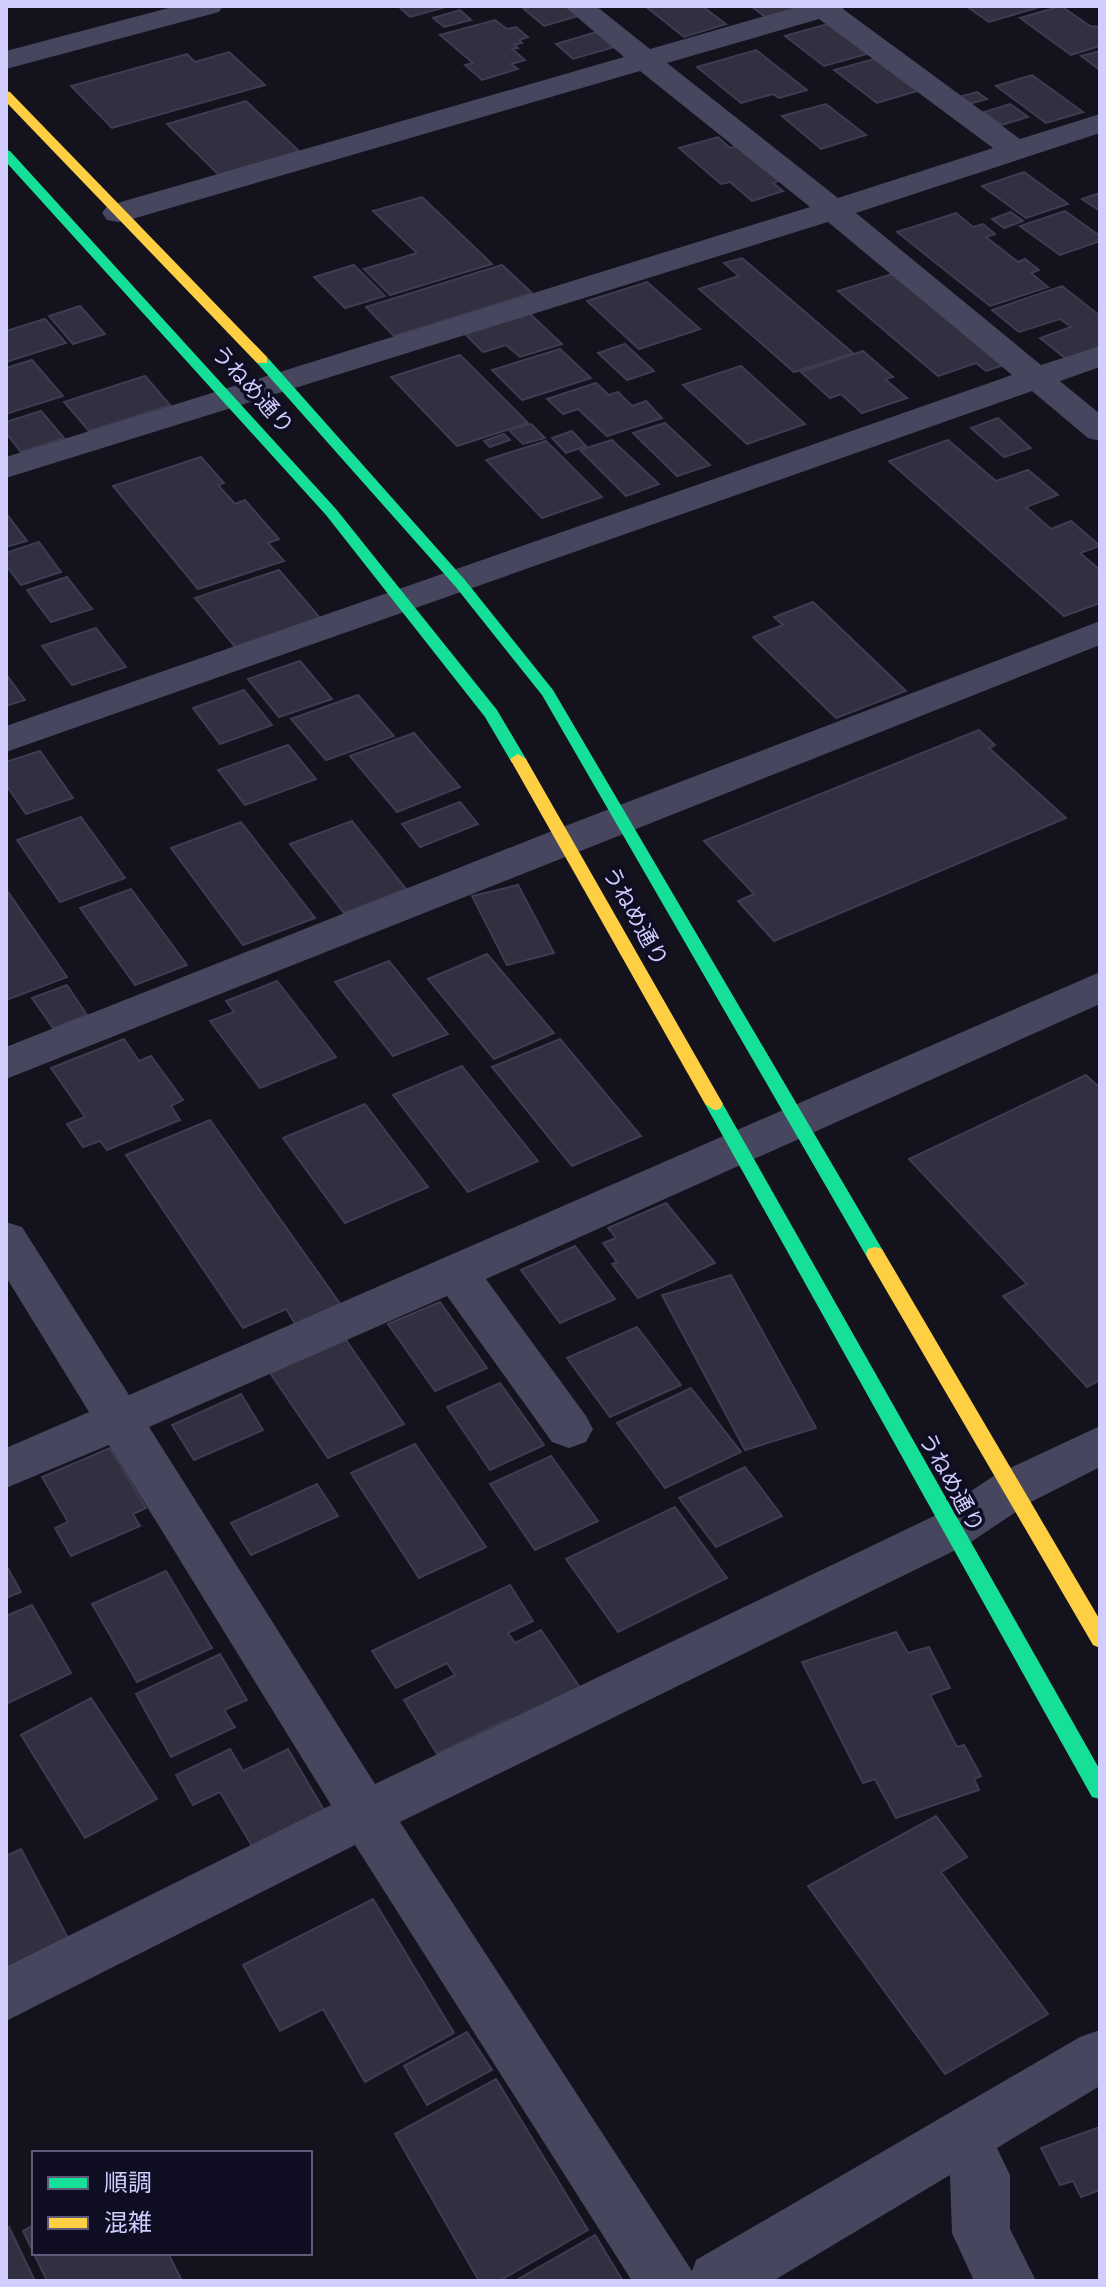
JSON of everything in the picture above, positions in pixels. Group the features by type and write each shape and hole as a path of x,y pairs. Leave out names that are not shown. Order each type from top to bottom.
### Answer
{"street":[{"path":"6,60 209,6"},
{"path":"578,6 833,210 1100,431"},
{"path":"118,213 825,7 1015,150"},
{"name":"うねめ通り","path":"6,95 282,381 460,583 548,693 1100,1639"},
{"path":"6,468 833,210 1015,150 1097,127"},
{"name":"うねめ通り","path":"6,154 331,512 491,714 566,840 951,1530 1100,1790"},
{"path":"6,740 1100,356"},
{"path":"6,1064 566,840 1100,632"},
{"path":"6,1469 740,1149 1100,987"},
{"path":"6,1239 365,1814 666,2281"},
{"path":"456,1273 569,1429"},
{"path":"6,1995 365,1814 951,1530 1012,1489 1100,1445"},
{"path":"717,2281 1100,2056"},
{"path":"961,2138 981,2175 981,2233 1006,2281"}],"building":[{"path":"398,6 449,6 410,17"},
{"path":"565,6 578,16 544,26 524,9"},
{"path":"645,6 702,6 726,24 684,37"},
{"path":"751,6 792,6 798,10 768,19"},
{"path":"966,6 1043,6 989,22"},
{"path":"1061,6 1090,26 1100,27 1100,46 1071,55 1020,18"},
{"path":"460,10 471,20 444,27 433,18"},
{"path":"495,20 507,29 516,27 528,37 519,40 522,43 514,45 518,48 512,49 525,60 511,64 518,69 482,80 465,65 473,63 440,35"},
{"path":"831,23 870,53 824,66 785,36"},
{"path":"596,32 614,47 573,59 556,44"},
{"path":"756,50 807,90 779,98 773,94 741,103 697,67"},
{"path":"1100,51 1100,70 1081,56"},
{"path":"229,52 265,85 112,128 71,86 187,54 195,62"},
{"path":"874,59 917,91 877,103 834,70"},
{"path":"1032,75 1083,112 1046,123 996,86"},
{"path":"977,92 987,99 969,104 959,97"},
{"path":"246,101 299,151 219,175 167,124"},
{"path":"826,104 866,135 821,149 782,116"},
{"path":"1010,104 1028,117 1002,125 984,112"},
{"path":"718,137 730,148 739,145 781,180 773,183 783,191 752,201 730,182 721,184 679,148"},
{"path":"1024,172 1068,204 1026,218 982,186"},
{"path":"1100,193 1100,211 1082,199"},
{"path":"422,197 492,264 390,295 364,269 417,253 373,211"},
{"path":"1065,211 1100,236 1100,241 1060,255 1020,226"},
{"path":"1011,212 1023,221 1004,228 992,219"},
{"path":"956,213 973,227 983,224 995,234 986,237 1018,262 1025,259 1039,270 1031,273 1048,287 990,306 897,232"},
{"path":"742,258 853,353 794,372 699,289 739,276 724,263"},
{"path":"354,265 385,296 345,308 314,277"},
{"path":"502,265 532,293 394,336 366,307"},
{"path":"892,274 1004,365 986,371 976,363 938,376 838,291"},
{"path":"647,282 700,329 639,349 587,301"},
{"path":"1062,286 1100,316 1100,350 1069,361 1040,338 1071,327 1060,319 1019,332 992,310"},
{"path":"80,306 105,334 73,344 49,316"},
{"path":"528,312 562,344 520,357 506,345 483,352 463,332"},
{"path":"45,319 66,343 6,362 6,331"},
{"path":"625,344 654,371 627,380 598,353"},
{"path":"560,349 591,378 522,400 492,370"},
{"path":"863,351 893,377 885,379 907,398 862,413 841,394 830,398 801,372"},
{"path":"460,355 528,423 457,446 391,377"},
{"path":"32,360 63,396 6,414 6,368"},
{"path":"741,366 805,424 747,444 683,385"},
{"path":"145,376 170,405 89,431 64,402"},
{"path":"596,383 609,395 618,392 632,406 646,401 662,418 607,436 578,409 563,414 547,399"},
{"path":"41,411 64,438 21,452 6,433 6,422"},
{"path":"998,418 1031,448 1004,457 971,428"},
{"path":"665,423 710,465 677,476 633,433"},
{"path":"531,424 545,438 523,444 509,430"},
{"path":"572,431 586,446 566,453 552,438"},
{"path":"504,434 510,440 490,447 484,441"},
{"path":"612,440 659,484 626,496 580,450"},
{"path":"948,440 996,481 1028,470 1058,495 1026,507 1051,529 1071,521 1100,546 1080,553 1100,570 1100,603 1064,616 889,461"},
{"path":"546,441 602,497 542,518 486,460"},
{"path":"201,457 224,483 218,485 235,504 245,500 279,539 268,543 284,561 198,589 113,486"},
{"path":"6,513 27,541 6,547"},
{"path":"39,542 61,572 21,585 6,565 6,553"},
{"path":"279,570 321,619 236,648 195,598"},
{"path":"67,577 92,609 51,622 27,590"},
{"path":"813,602 906,691 836,718 753,637 783,625 774,617"},
{"path":"96,628 126,667 72,685 42,646"},
{"path":"300,661 332,699 279,717 248,679"},
{"path":"6,674 25,700 6,706"},
{"path":"244,690 272,725 220,744 193,708"},
{"path":"358,695 394,736 326,760 291,719"},
{"path":"979,730 995,745 989,748 1066,818 774,941 738,901 754,894 704,841"},
{"path":"414,733 460,787 397,812 350,756"},
{"path":"288,745 316,779 245,805 218,770"},
{"path":"40,751 73,798 26,814 6,785 6,762"},
{"path":"460,802 478,824 420,847 402,824"},
{"path":"81,817 125,878 60,902 17,840"},
{"path":"352,821 406,889 344,913 290,844"},
{"path":"241,822 315,918 243,945 171,848"},
{"path":"518,885 554,953 507,965 472,896"},
{"path":"131,889 187,965 135,985 80,908"},
{"path":"6,892 67,977 6,1000"},
{"path":"487,954 554,1033 494,1059 428,979"},
{"path":"389,961 448,1034 393,1056 335,982"},
{"path":"277,981 336,1057 260,1088 210,1021 234,1012 226,1001"},
{"path":"67,985 87,1015 53,1028 32,998"},
{"path":"124,1039 139,1061 151,1056 183,1100 171,1106 180,1120 107,1150 100,1141 83,1147 67,1124 85,1117 51,1068"},
{"path":"560,1039 641,1136 572,1166 492,1067"},
{"path":"462,1066 538,1161 468,1192 393,1095"},
{"path":"1086,1075 1100,1088 1100,1380 1087,1387 1003,1296 1027,1284 909,1159"},
{"path":"365,1104 428,1187 345,1223 283,1138"},
{"path":"210,1120 341,1305 296,1325 286,1309 243,1328 126,1155"},
{"path":"666,1203 715,1263 638,1298 612,1264 617,1262 603,1243 616,1238 608,1228"},
{"path":"575,1246 615,1299 560,1323 521,1270"},
{"path":"731,1275 816,1428 745,1450 662,1295"},
{"path":"440,1302 487,1368 435,1391 388,1324"},
{"path":"637,1327 681,1385 610,1417 567,1358"},
{"path":"346,1340 404,1424 328,1458 270,1373"},
{"path":"500,1383 544,1445 490,1470 447,1407"},
{"path":"691,1388 741,1452 665,1488 617,1423"},
{"path":"241,1394 263,1430 194,1460 172,1425"},
{"path":"415,1444 486,1547 419,1578 351,1473"},
{"path":"110,1448 146,1508 133,1514 140,1526 71,1556 55,1528 68,1522 42,1477"},
{"path":"551,1456 598,1521 535,1550 490,1484"},
{"path":"745,1467 782,1516 716,1547 679,1498"},
{"path":"317,1484 338,1516 251,1555 231,1523"},
{"path":"675,1507 727,1578 618,1632 566,1559"},
{"path":"6,1565 21,1592 6,1598"},
{"path":"166,1571 212,1648 137,1682 92,1604"},
{"path":"510,1585 533,1621 508,1633 515,1643 541,1630 581,1689 513,1723 510,1718 437,1754 404,1700 455,1675 447,1663 396,1688 372,1651"},
{"path":"32,1605 71,1673 6,1704 6,1616"},
{"path":"896,1632 908,1653 929,1647 950,1688 930,1695 957,1747 964,1745 981,1776 974,1779 979,1790 896,1818 875,1779 863,1783 802,1662"},
{"path":"220,1654 247,1700 224,1710 235,1727 171,1757 136,1694"},
{"path":"91,1698 157,1799 85,1838 21,1735"},
{"path":"230,1749 243,1771 288,1749 324,1810 252,1846 220,1792 193,1805 176,1775"},
{"path":"936,1816 967,1857 941,1872 1048,2014 945,2074 808,1886"},
{"path":"21,1849 68,1938 6,1968 6,1856"},
{"path":"373,1899 454,2033 365,2082 323,2009 280,2031 243,1965"},
{"path":"467,2032 492,2070 427,2105 404,2066"},
{"path":"496,2079 588,2230 499,2281 479,2281 395,2134"},
{"path":"1100,2127 1100,2190 1081,2197 1073,2181 1060,2185 1041,2148"},
{"path":"32,2226 32,2250 23,2231"},
{"path":"9,2227 34,2279 30,2281 6,2281 6,2229"},
{"path":"595,2235 623,2281 515,2281"},
{"path":"35,2255 169,2255 182,2281 47,2281"}],"traffic: fast":[{"path":"6,154 331,512 491,714 518,759"},
{"path":"262,360 460,583 548,693 875,1254"},
{"path":"714,1104 1100,1790"}],"traffic: slow":[{"path":"6,95 262,360"},
{"path":"518,759 714,1104"},
{"path":"875,1254 1100,1639"}]}
